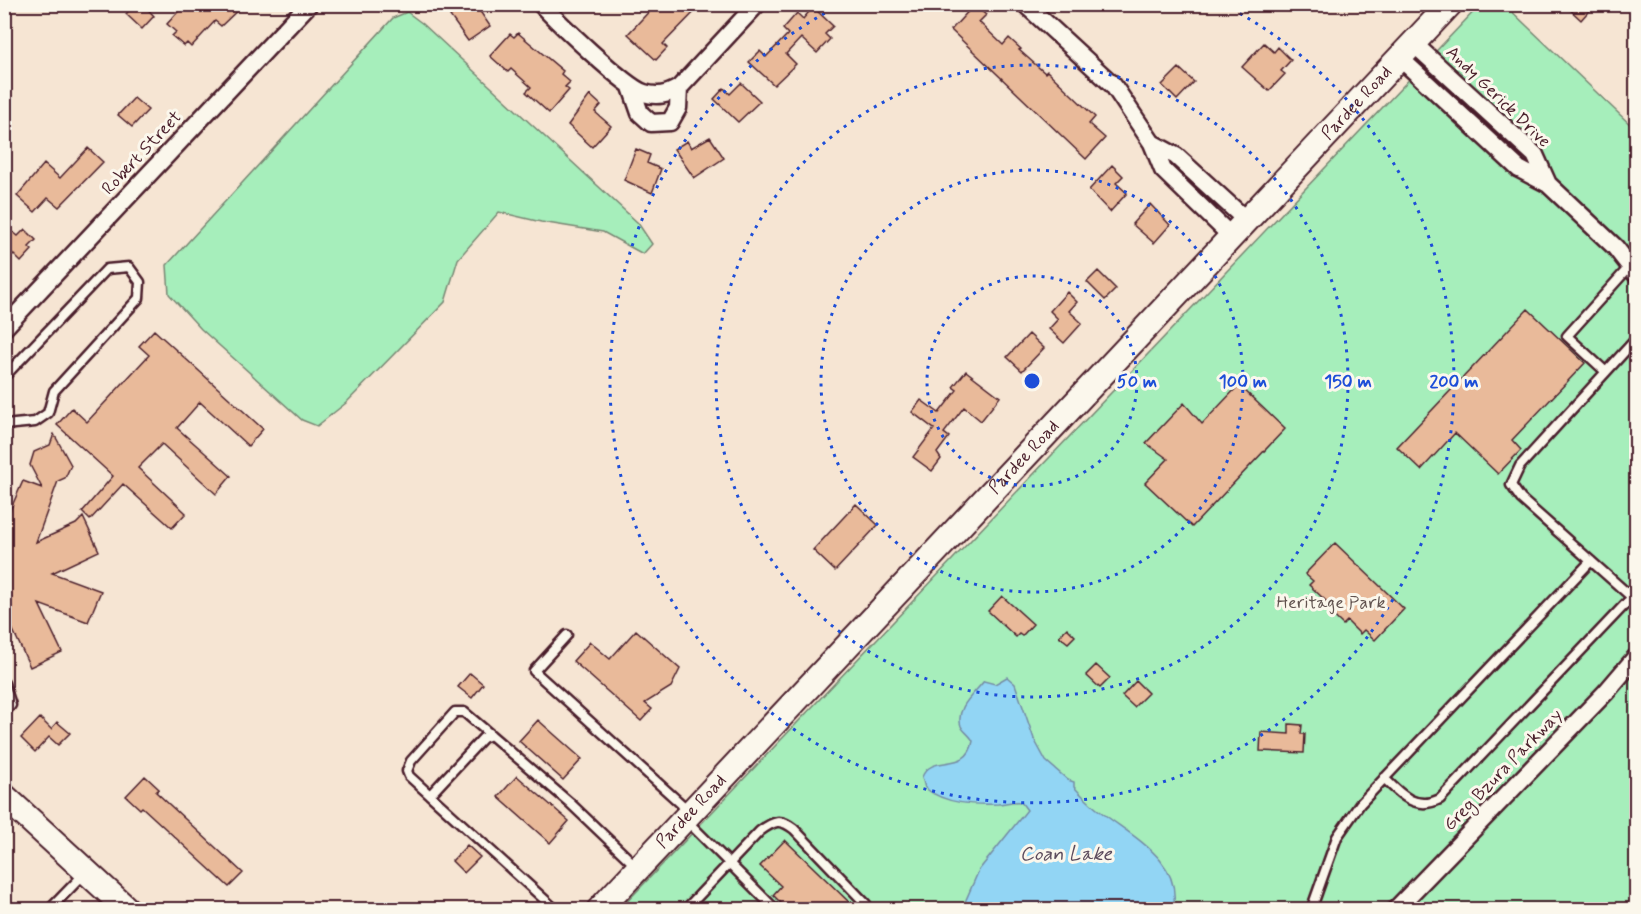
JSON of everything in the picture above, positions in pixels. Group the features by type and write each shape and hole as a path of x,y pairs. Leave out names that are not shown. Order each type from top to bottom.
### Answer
{"main road":[{"name":"Pardee Road","path":"599,909 1450,4"},
{"path":"4,796 128,909"}],"street":[{"name":"Robert Street","path":"4,328 309,4"},
{"path":"541,4 631,87 653,96 667,95 679,88 757,4"},
{"path":"1025,4 1113,85 1152,143 1176,156 1239,228"},
{"name":"Andy Gerick Drive","path":"1407,50 1535,155 1548,183 1634,265"},
{"path":"631,87 640,113 651,123 670,122 678,108 679,88"},
{"name":"Greg Bzura Parkway","path":"1395,909 1606,692 1636,657"}],"lane":[{"path":"1606,372 1567,336 1634,265"},
{"path":"4,377 107,269 129,267 140,282 139,298 54,391 48,414 34,422 4,425"},
{"path":"1384,778 1404,798 1414,802 1423,804 1440,799 1634,599 1521,499 1511,485 1520,466 1636,339"},
{"path":"1311,909 1343,826 1384,778 1591,561"},
{"path":"567,635 534,671 687,815 729,862 776,909"},
{"path":"4,682 11,705 4,712"},
{"path":"554,909 409,776 408,765 455,712 464,712 491,735 570,803 638,868"},
{"path":"430,795 483,738 491,735"},
{"path":"685,909 760,831 774,821 784,821 866,904 862,909"},
{"path":"49,909 86,871"}],"green space":[{"name":"Heritage Park","path":"1480,5 1505,5 1636,130 1636,909 619,910"},
{"path":"407,12 423,24 638,223 652,244 643,254 603,232 541,222 499,212 458,259 445,302 346,403 317,426 302,420 201,329 169,294 167,265 393,18"}],"water":[{"name":"Coan Lake","path":"1007,677 1015,684 1034,739 1046,761 1068,780 1074,782 1074,787 1090,803 1141,841 1163,864 1171,877 1174,892 1173,909 962,909 979,870 1027,810 1021,802 979,804 950,800 925,788 922,777 933,766 957,761 964,757 973,741 961,726 963,707 984,681 995,684"}],"building":[{"path":"135,4 143,4 154,16 142,29 126,14"},
{"path":"185,4 244,4 221,26 215,21 191,47 187,43 184,46 172,36 176,32 167,24"},
{"path":"454,4 475,4 490,26 468,41 450,16 458,11"},
{"path":"656,4 702,4 663,44 667,48 656,60 628,34"},
{"path":"1564,4 1595,4 1581,20"},
{"path":"974,5 986,15 979,22 1003,45 1009,38 1021,49 1019,50 1045,73 1047,71 1095,117 1089,124 1105,138 1086,159 951,30"},
{"path":"813,7 833,26 825,34 830,39 817,53 801,38 786,54 796,64 774,85 749,62 760,51 766,57 788,34 783,29 797,13 803,19"},
{"path":"518,33 563,71 561,74 570,82 565,87 569,90 549,113 526,92 531,87 511,69 508,72 490,56 510,34 514,37"},
{"path":"1264,43 1274,52 1278,47 1291,60 1281,71 1285,74 1269,91 1242,67"},
{"path":"1179,68 1194,82 1177,100 1162,85"},
{"path":"741,83 760,101 738,122 714,99 724,88 730,94"},
{"path":"590,95 601,105 595,112 611,126 592,147 568,125"},
{"path":"134,98 148,110 132,127 118,115"},
{"path":"710,137 724,158 694,178 674,149 687,141 691,148"},
{"path":"88,148 103,162 59,207 48,198 35,212 17,196 44,164 60,178"},
{"path":"636,149 650,155 647,163 661,169 652,193 624,180"},
{"path":"1112,165 1123,176 1116,183 1127,193 1110,212 1089,190"},
{"path":"1150,204 1170,225 1154,243 1132,224"},
{"path":"25,229 36,240 29,247 32,250 21,262 4,245 4,240 13,232 18,236"},
{"path":"1098,271 1116,289 1105,300 1087,282"},
{"path":"1067,292 1077,302 1069,311 1082,323 1064,343 1049,329 1058,319 1050,311"},
{"path":"1528,309 1585,363 1512,440 1521,450 1498,474 1455,433 1421,470 1397,447"},
{"path":"154,330 263,429 248,446 200,402 177,428 231,476 216,494 162,444 138,468 186,513 172,528 123,484 90,520 82,512 113,476 57,425 72,408 87,422 149,355 139,346"},
{"path":"1029,334 1044,348 1022,371 1007,357"},
{"path":"966,371 1000,397 981,421 964,407 944,433 949,437 937,453 941,459 932,471 913,457 934,429 912,412 921,400 939,413 957,390 953,387"},
{"path":"1239,385 1285,429 1192,527 1145,483 1168,459 1146,443 1184,403 1202,424"},
{"path":"54,434 71,465 65,478 58,481 36,542 76,524 83,517 99,551 52,573 101,591 88,622 39,604 62,652 30,667 12,628 4,625 4,524 23,481 42,488 30,465 34,452 50,445"},
{"path":"856,504 878,525 835,571 813,550"},
{"path":"1335,543 1404,609 1375,640 1364,630 1360,634 1347,621 1343,625 1322,605 1326,601 1309,585 1313,581 1305,574"},
{"path":"1002,596 1033,624 1022,636 1019,634 1016,637 988,611"},
{"path":"1067,628 1075,636 1068,643 1059,636"},
{"path":"636,630 680,669 671,687 645,703 652,709 641,721 573,661 590,642 610,659"},
{"path":"1096,665 1110,678 1100,688 1086,675"},
{"path":"470,673 483,684 472,698 458,687"},
{"path":"1136,681 1148,693 1134,707 1122,696"},
{"path":"40,718 51,729 57,722 70,733 58,745 49,737 35,752 21,738"},
{"path":"538,720 582,759 563,780 519,741"},
{"path":"1289,724 1302,725 1301,734 1305,734 1304,753 1260,751 1261,732 1289,734"},
{"path":"145,776 159,789 156,792 243,873 229,887 142,807 140,809 126,796"},
{"path":"517,776 569,821 550,843 498,797"},
{"path":"785,840 850,903 844,909 787,909 773,895 781,886 760,866"},
{"path":"467,845 480,857 464,873 452,861"}]}
